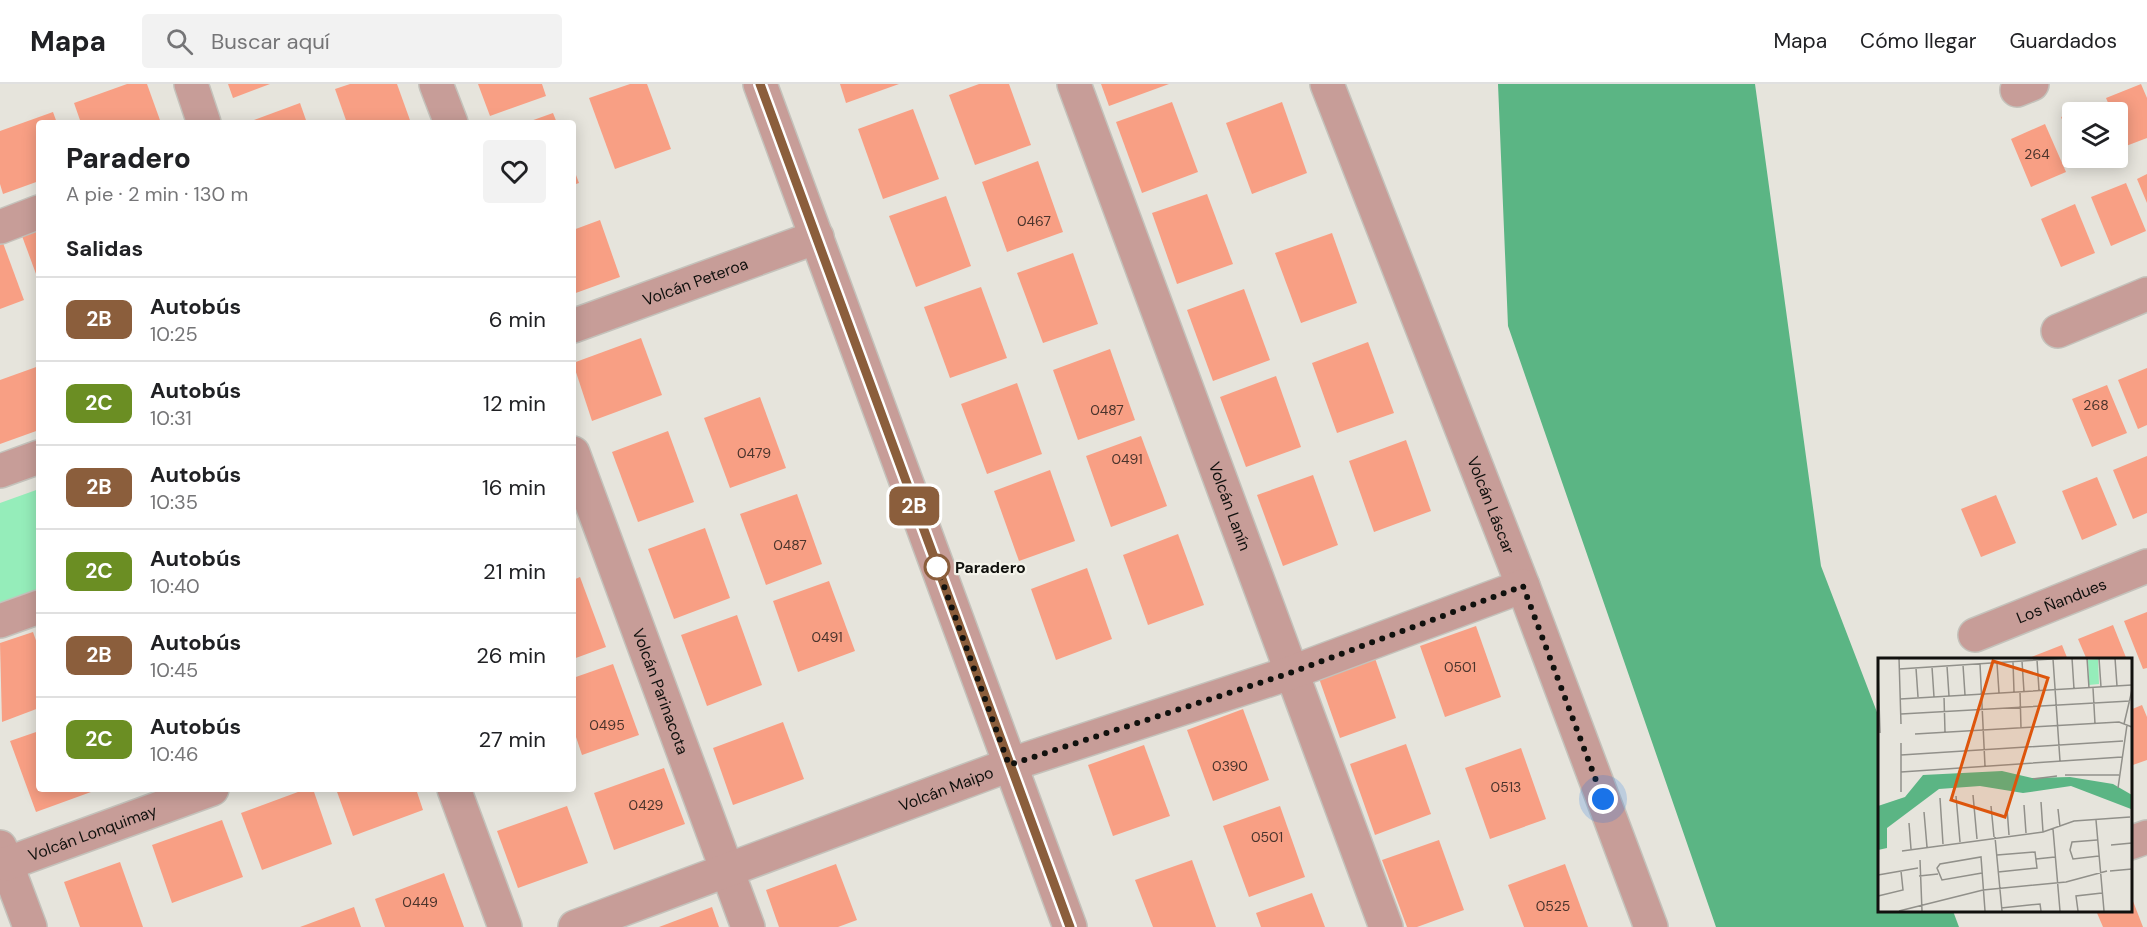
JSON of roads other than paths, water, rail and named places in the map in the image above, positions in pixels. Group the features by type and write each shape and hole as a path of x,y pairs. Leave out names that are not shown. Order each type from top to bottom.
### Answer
{"street":[{"path":"191,84 203,120"},
{"path":"436,84 450,120"},
{"path":"760,84 1070,927"},
{"name":"Volcán Lanín","path":"1074,84 1290,673 1386,927"},
{"name":"Volcán Láscar","path":"1327,84 1523,586 1651,927"},
{"path":"0,227 36,213"},
{"name":"Volcán Peteroa","path":"576,325 817,237"},
{"path":"2058,331 2147,294"},
{"path":"0,471 36,458"},
{"name":"Volcán Parinacota","path":"576,461 748,927"},
{"name":"Los Ñandues","path":"1975,635 2147,566"},
{"name":"Volcán Maipo","path":"575,927 1009,765 1290,673 1523,586"},
{"path":"0,621 36,608"},
{"name":"Volcán Lonquimay","path":"3,856 203,792"},
{"path":"455,792 505,927"},
{"path":"2132,842 2147,837"},
{"path":"3,856 30,927"}],"place":[{"name":"Paradero","path":"937,567"}]}
